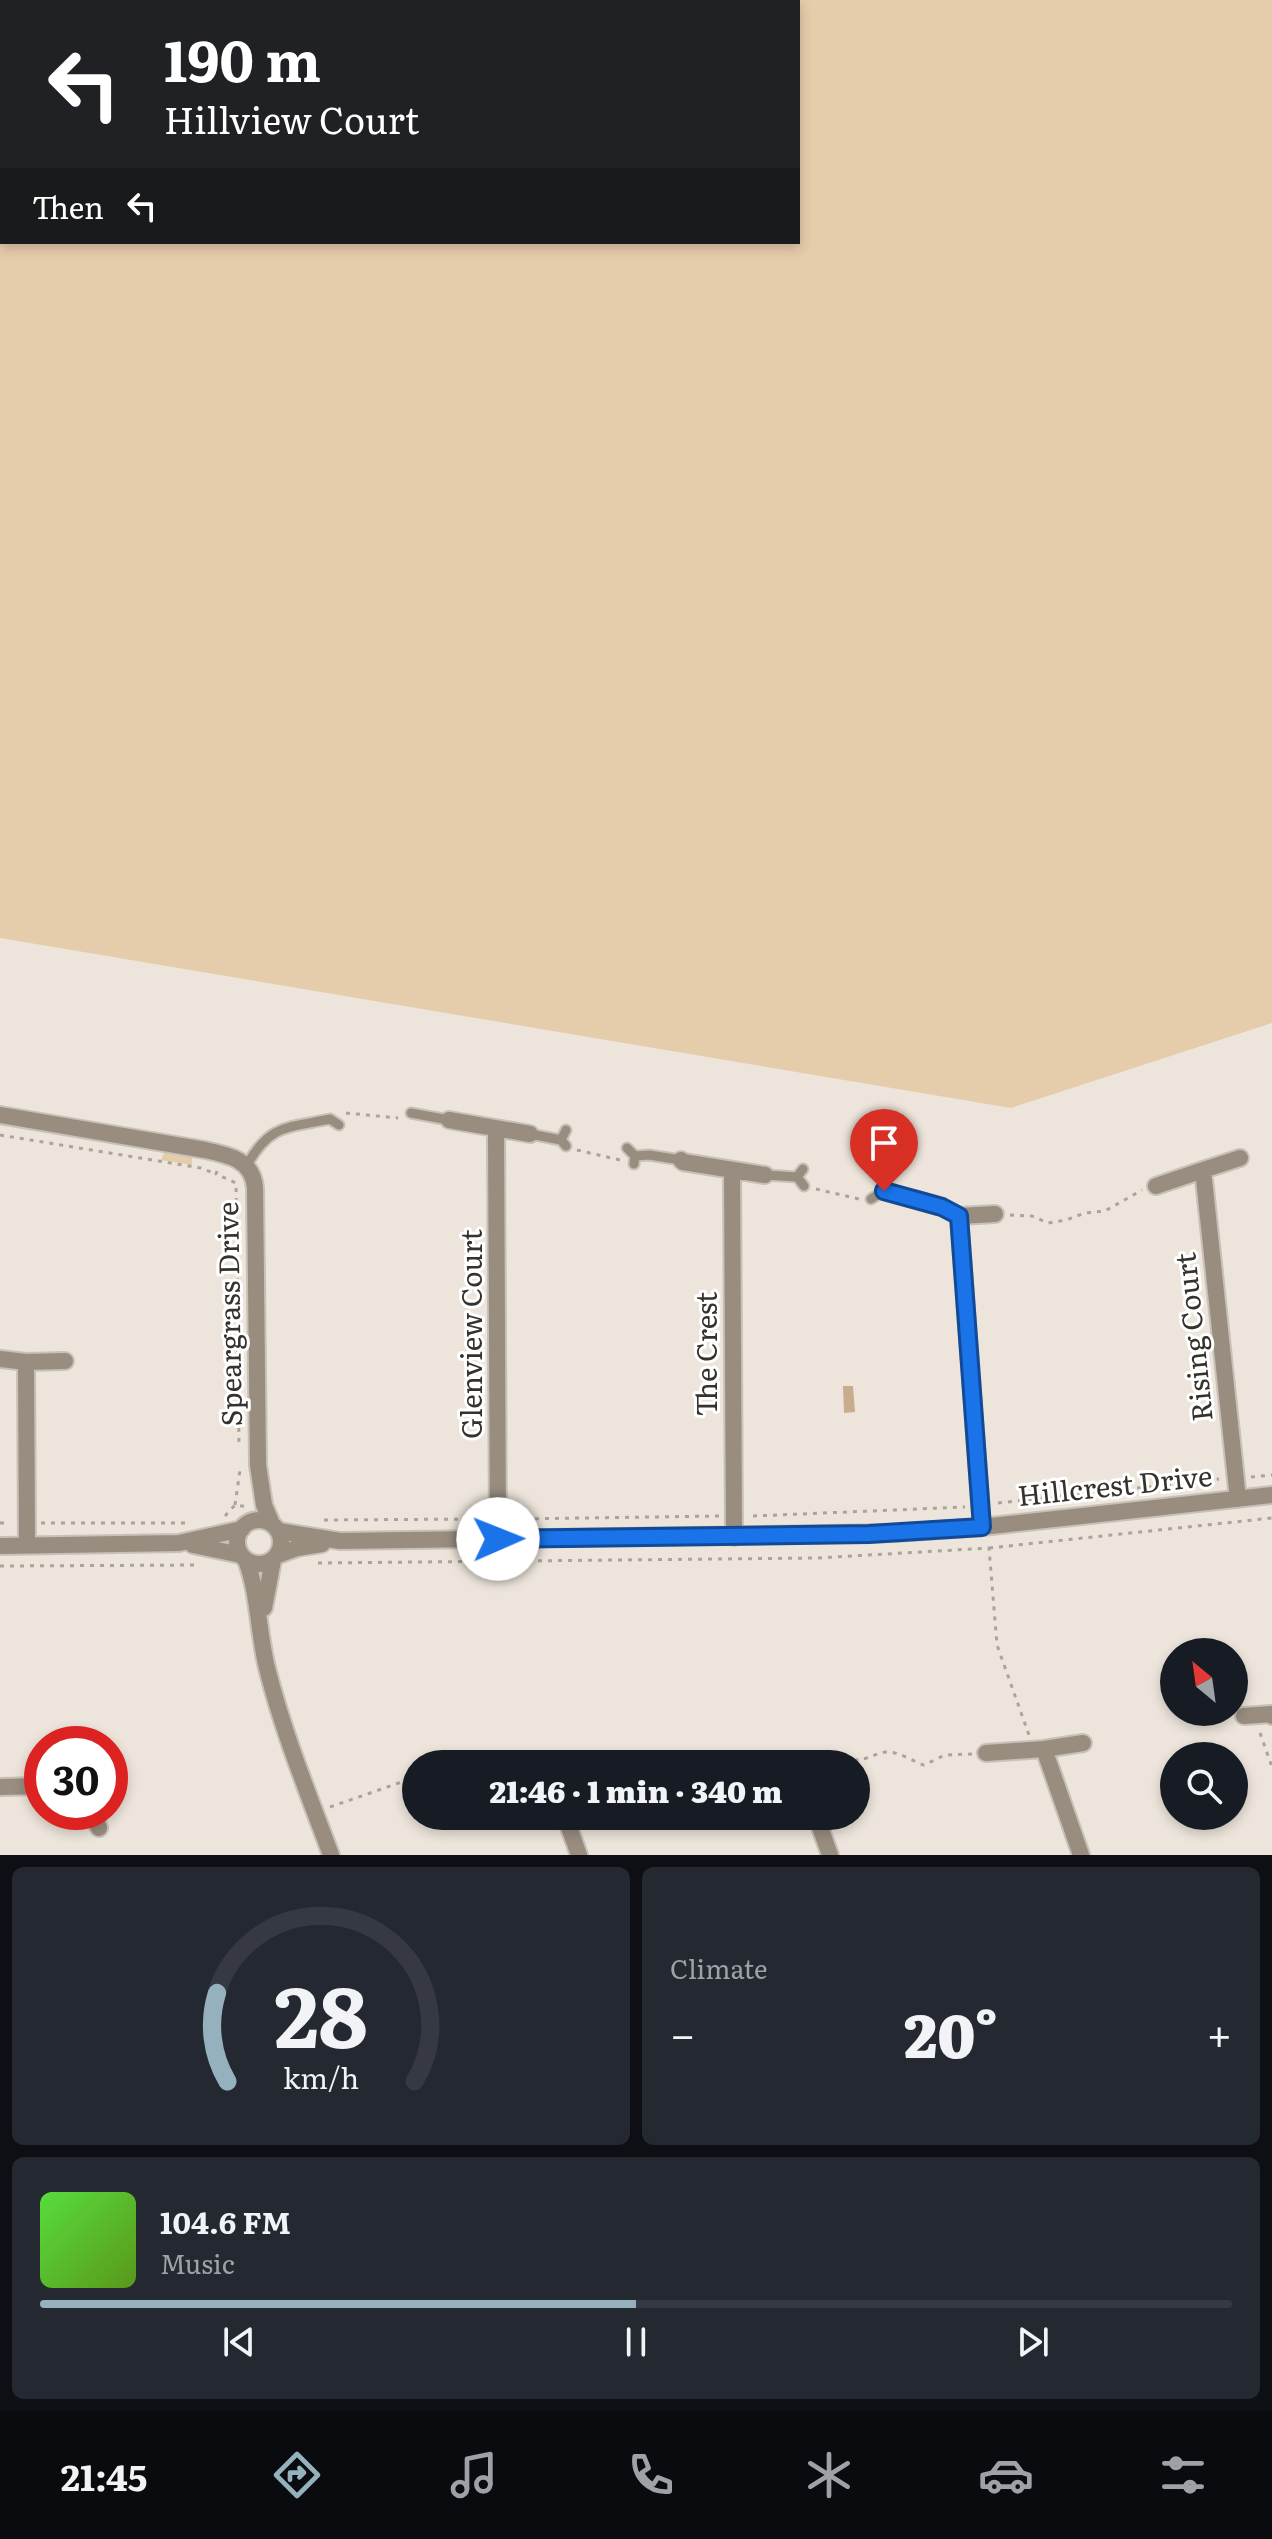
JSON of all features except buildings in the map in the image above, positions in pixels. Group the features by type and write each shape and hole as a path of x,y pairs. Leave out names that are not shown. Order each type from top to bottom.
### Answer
{"street":[{"name":"Speargrass Drive","path":"0,1115 225,1154 247,1165 255,1188 258,1465 264,1505 275,1527"},
{"path":"449,1120 530,1134"},
{"name":"Glenview Court","path":"496,1129 507,1519 498,1539"},
{"path":"1156,1186 1240,1158"},
{"path":"681,1160 765,1175"},
{"name":"Rising Court","path":"1203,1170 1238,1499"},
{"name":"The Crest","path":"732,1171 734,1537"},
{"path":"915,1199 959,1216 995,1214"},
{"path":"959,1216 982,1527"},
{"path":"0,1359 65,1361"},
{"path":"26,1362 27,1545"},
{"name":"Speargrass Drive","path":"244,1516 258,1465"},
{"name":"Hillcrest Drive","path":"275,1557 297,1548 340,1541 895,1533 982,1527 1272,1495"},
{"path":"244,1516 275,1527 281,1543 267,1579 262,1626"},
{"path":"0,1546 179,1543 223,1534 244,1516"},
{"path":"244,1516 237,1542 254,1582 266,1665 331,1855"},
{"name":"Hillcrest Drive","path":"275,1527 340,1541"},
{"path":"179,1543 243,1557 259,1564 275,1557"},
{"path":"1248,1716 1270,1718"},
{"path":"986,1753 1083,1743"},
{"path":"1039,1749 1081,1855"},
{"path":"0,1787 24,1786"},
{"path":"570,1830 579,1855"},
{"path":"821,1830 830,1855"}],"lane":[{"path":"409,1112 449,1120"},
{"name":"Speargrass Drive","path":"247,1165 257,1147 269,1135 332,1116"},
{"path":"530,1134 563,1143 566,1130"},
{"path":"632,1156 681,1160"},
{"path":"765,1175 800,1173 804,1186"},
{"path":"871,1199 883,1189 915,1199"}],"path":[{"path":"332,1116 409,1112"},
{"path":"0,1135 201,1168 236,1183 239,1446"},
{"path":"563,1143 605,1159 625,1160 632,1156"},
{"path":"216,1174 225,1154"},
{"path":"804,1186 871,1199"},
{"path":"995,1214 1032,1216 1048,1223 1105,1211 1135,1192 1156,1186"},
{"path":"223,1534 217,1521 244,1516 240,1459"},
{"path":"315,1520 753,1516 906,1511 1219,1480"},
{"path":"507,1519 515,1506"},
{"path":"752,1507 753,1516"},
{"path":"310,1563 817,1558 989,1548 1272,1518"},
{"path":"0,1523 198,1522"},
{"path":"989,1548 997,1645 1039,1749"},
{"path":"0,1566 204,1565"},
{"path":"1270,1718 1260,1733 1272,1767"},
{"path":"870,1759 884,1752 894,1753 924,1765 945,1755 986,1753"},
{"path":"310,1797 325,1793 330,1808 402,1782"}],"shaded area":[{"path":"800,0 1272,0 1272,1023 1011,1108 0,938 0,244 800,244"},
{"path":"165,1151 192,1156 192,1165 161,1160"},
{"path":"843,1386 853,1386 855,1412 844,1413"}],"route":[{"path":"498,1539 869,1534 982,1527 959,1216 942,1207 884,1191"}]}
